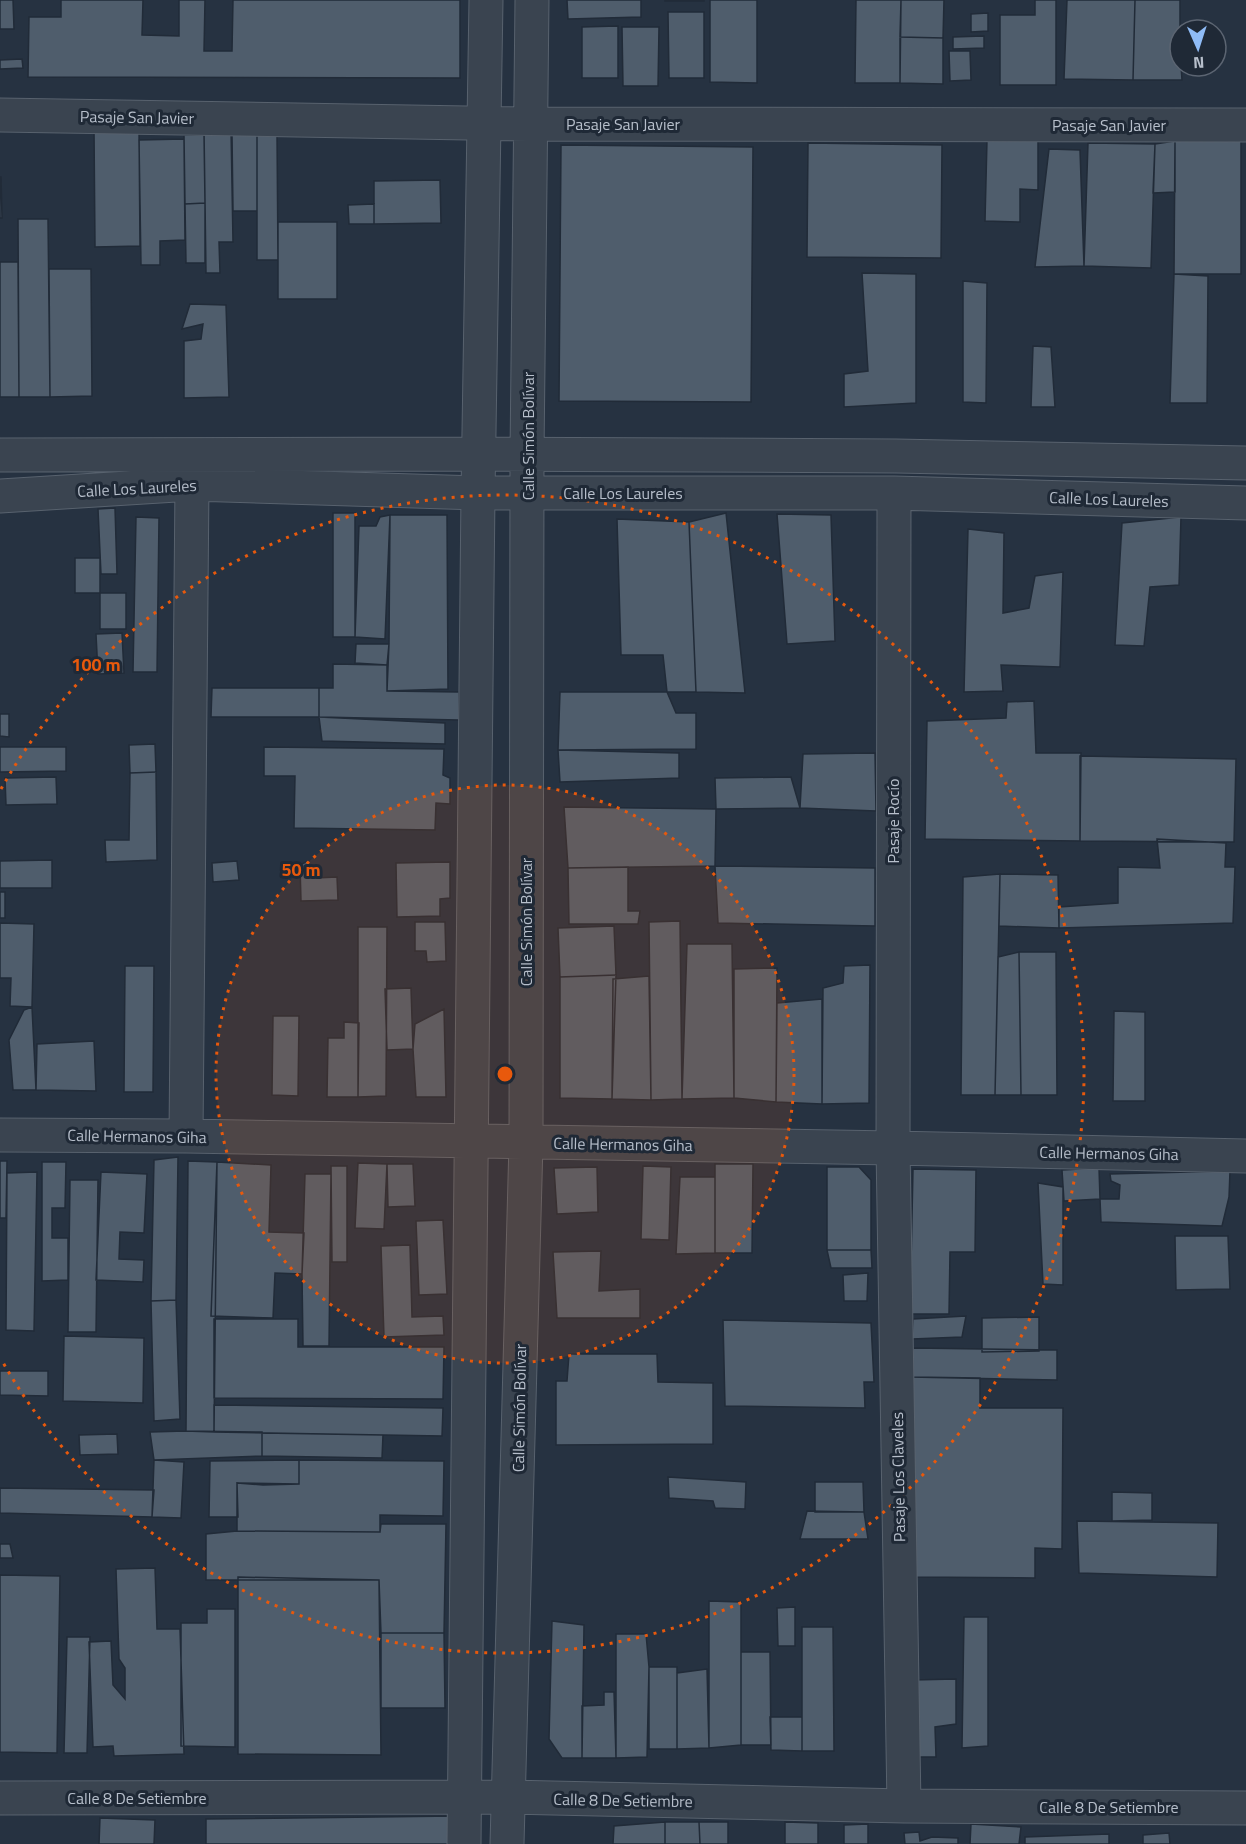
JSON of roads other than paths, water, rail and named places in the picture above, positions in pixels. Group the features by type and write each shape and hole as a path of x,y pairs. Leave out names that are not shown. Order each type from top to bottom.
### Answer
{"street":[{"path":"464,1844 478,454 486,0"},
{"name":"Calle Simón Bolívar","path":"507,1844 526,1143 527,455 532,0"},
{"name":"Pasaje San Javier","path":"0,115 530,124 1246,125"},
{"name":"Calle Los Laureles","path":"0,455 884,456 1246,463"},
{"path":"186,1136 192,484"},
{"name":"Calle Los Laureles","path":"0,496 192,484 478,493 894,494 1246,503"},
{"name":"Pasaje Rocío","path":"893,1148 894,494"},
{"name":"Calle Hermanos Giha","path":"0,1135 186,1136 1246,1156"},
{"name":"Pasaje Los Claveles","path":"893,1148 904,1806"},
{"name":"Calle 8 De Setiembre","path":"0,1798 508,1797 904,1806 1246,1808"}]}
